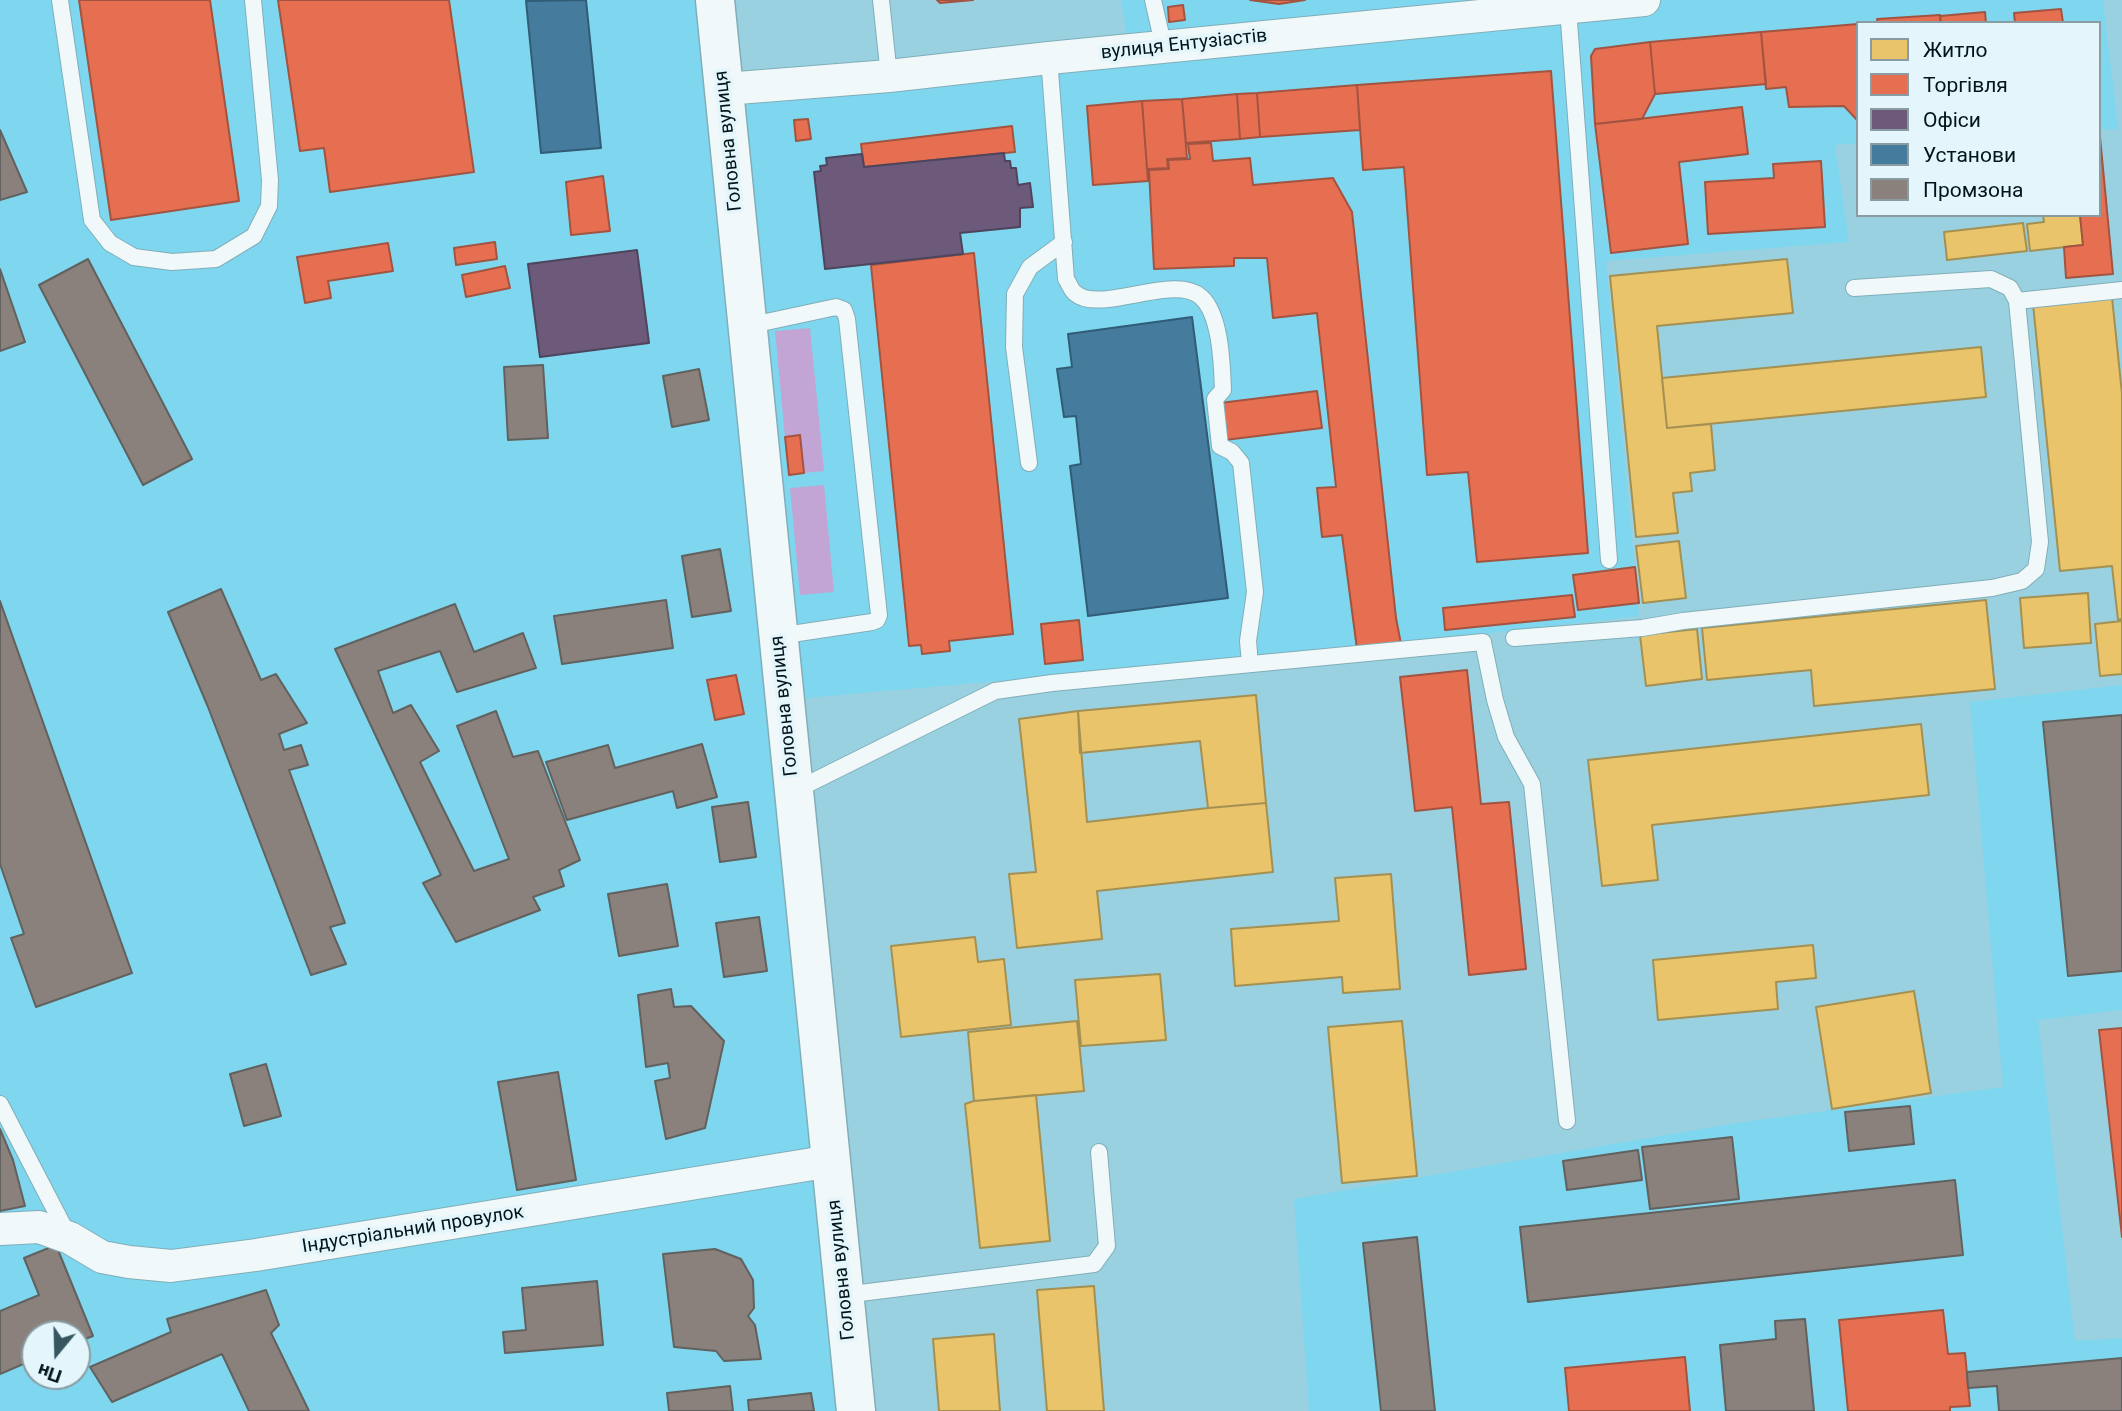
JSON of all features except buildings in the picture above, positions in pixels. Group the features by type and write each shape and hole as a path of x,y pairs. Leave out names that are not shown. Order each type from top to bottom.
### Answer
{"main road":[{"name":"Головна вулиця","path":"715,0 856,1411"}],"street":[{"name":"вулиця Ентузіастів","path":"725,89 888,76 1164,48 1418,16 1644,0"},
{"name":"Індустріальний провулок","path":"0,1229 39,1227 69,1238 102,1257 171,1266 270,1253 831,1161"}],"lane":[{"path":"60,0 92,220 110,243 134,257 172,262 216,259 254,236 269,206 270,180 253,0"},
{"path":"881,0 888,76"},
{"path":"1153,0 1164,48"},
{"path":"1576,5 1609,560"},
{"path":"1049,58 1066,279 1074,293 1089,300 1180,289 1201,296 1214,319 1222,354 1223,390 1215,399 1220,446 1232,452 1241,463 1255,592 1248,641 1250,664"},
{"path":"1029,463 1014,346 1015,294 1030,267 1064,242"},
{"path":"1514,638 1642,628 1696,619 1992,588 2022,581 2036,569 2040,542 2017,301 2010,288 1991,279 1854,288"},
{"path":"2017,301 2122,290"},
{"path":"747,323 766,322 836,307 844,310 879,615 877,620 872,622 778,636"},
{"path":"794,791 995,691 1052,683 1483,642 1506,737 1532,783 1567,1121"},
{"path":"0,1104 69,1238"},
{"path":"844,1295 1094,1264 1107,1246 1099,1152"}],"shaded area":[{"path":"0,0 708,0 850,1411 0,1411"},
{"path":"1121,0 2103,0 2118,129 2101,130 2101,21 1856,21 1856,143 1835,145 1849,242 1606,261 1639,616 1355,649 796,699 744,108 760,95 1131,62"},
{"path":"810,328 824,471 804,473 800,435 785,437 775,331"},
{"path":"824,485 834,592 800,595 790,488"},
{"path":"2122,685 2122,1010 2038,1020 2075,1341 2122,1338 2122,1411 1309,1411 1294,1199 1736,1123 2003,1087 1970,702"}]}
